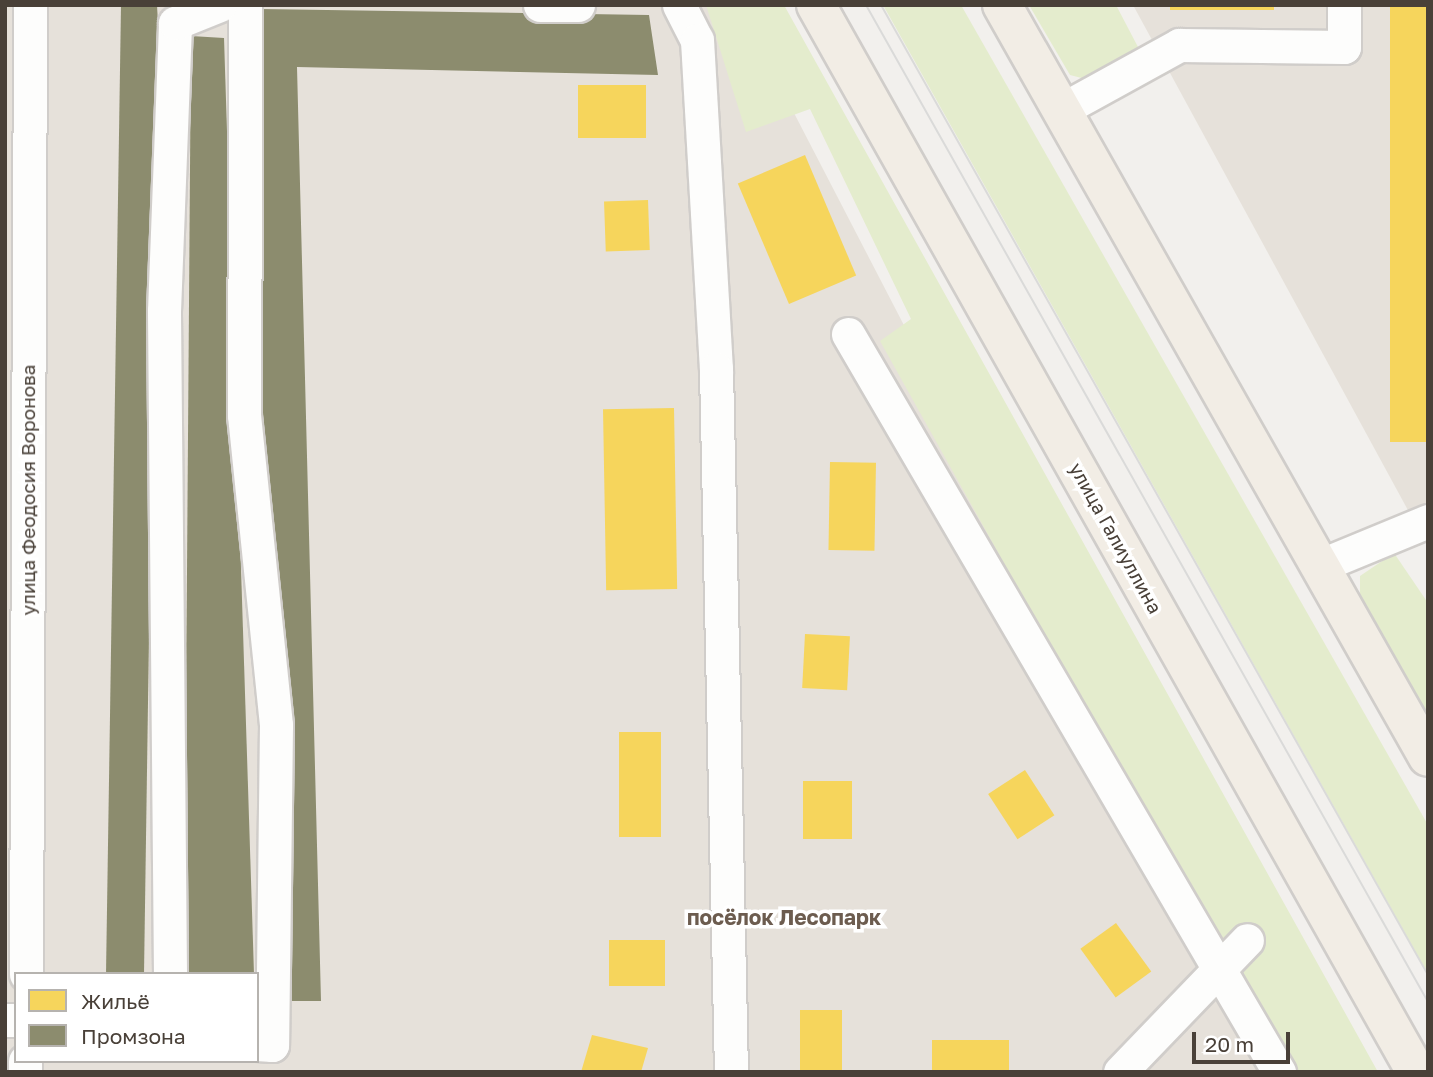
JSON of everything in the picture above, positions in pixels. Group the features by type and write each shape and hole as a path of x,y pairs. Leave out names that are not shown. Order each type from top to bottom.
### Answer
{"main road":[{"name":"улица Галиуллина","path":"816,5 1416,1072"},
{"path":"1002,5 1426,750"}],"street":[{"name":"улица Феодосия Воронова","path":"26,972 30,5"},
{"path":"170,972 164,311 173,14 220,5"},
{"path":"245,5 244,415 276,725 272,1045 259,1044"},
{"path":"540,5 578,5"},
{"path":"679,5 697,40 716,369 731,1072"},
{"path":"1061,110 1179,45 1344,47 1344,5"},
{"path":"848,334 1200,932 1279,1072"},
{"path":"1319,566 1428,521"},
{"path":"1120,1072 1221,971 1247,940"}],"shaded area":[{"path":"5,5 738,5 1291,1072 5,1072"},
{"path":"1133,5 1428,5 1428,547"}],"green space":[{"path":"706,5 784,5 1378,1072 1288,1072 880,341 911,319 810,109 746,132"},
{"path":"883,5 961,5 1428,825 1428,974"},
{"path":"1029,5 1116,5 1138,47 1134,59 1093,81 1070,75"},
{"path":"1394,553 1428,603 1428,722 1360,602 1360,576"}],"building: Жильё":[{"path":"1170,5 1274,5 1274,10 1170,10"},
{"path":"1390,5 1428,5 1428,442 1390,442"},
{"path":"578,85 646,85 646,138 578,138"},
{"path":"805,155 856,276 789,304 738,184"},
{"path":"648,200 650,250 606,252 604,202"},
{"path":"674,408 677,589 606,590 603,409"},
{"path":"830,462 876,463 874,551 828,550"},
{"path":"805,634 850,636 847,690 802,688"},
{"path":"619,732 661,732 661,837 619,837"},
{"path":"1025,770 1054,815 1018,839 988,794"},
{"path":"803,781 852,781 852,839 803,839"},
{"path":"1116,923 1151,972 1116,997 1080,949"},
{"path":"609,940 665,940 665,986 609,986"},
{"path":"800,1010 842,1010 842,1072 800,1072"},
{"path":"592,1035 648,1048 641,1072 581,1072"},
{"path":"932,1040 1009,1040 1009,1072 932,1072"}],"building: Промзона":[{"path":"121,5 157,5 144,972 106,972"},
{"path":"260,9 649,15 658,75 297,67 321,1001 288,1001 260,430"},
{"path":"191,36 224,38 254,972 184,972"}],"tram line":[{"path":"866,5 1428,1002"},
{"path":"881,5 1428,975"}],"district":[{"name":"посёлок Лесопарк","path":"784,917"}]}
